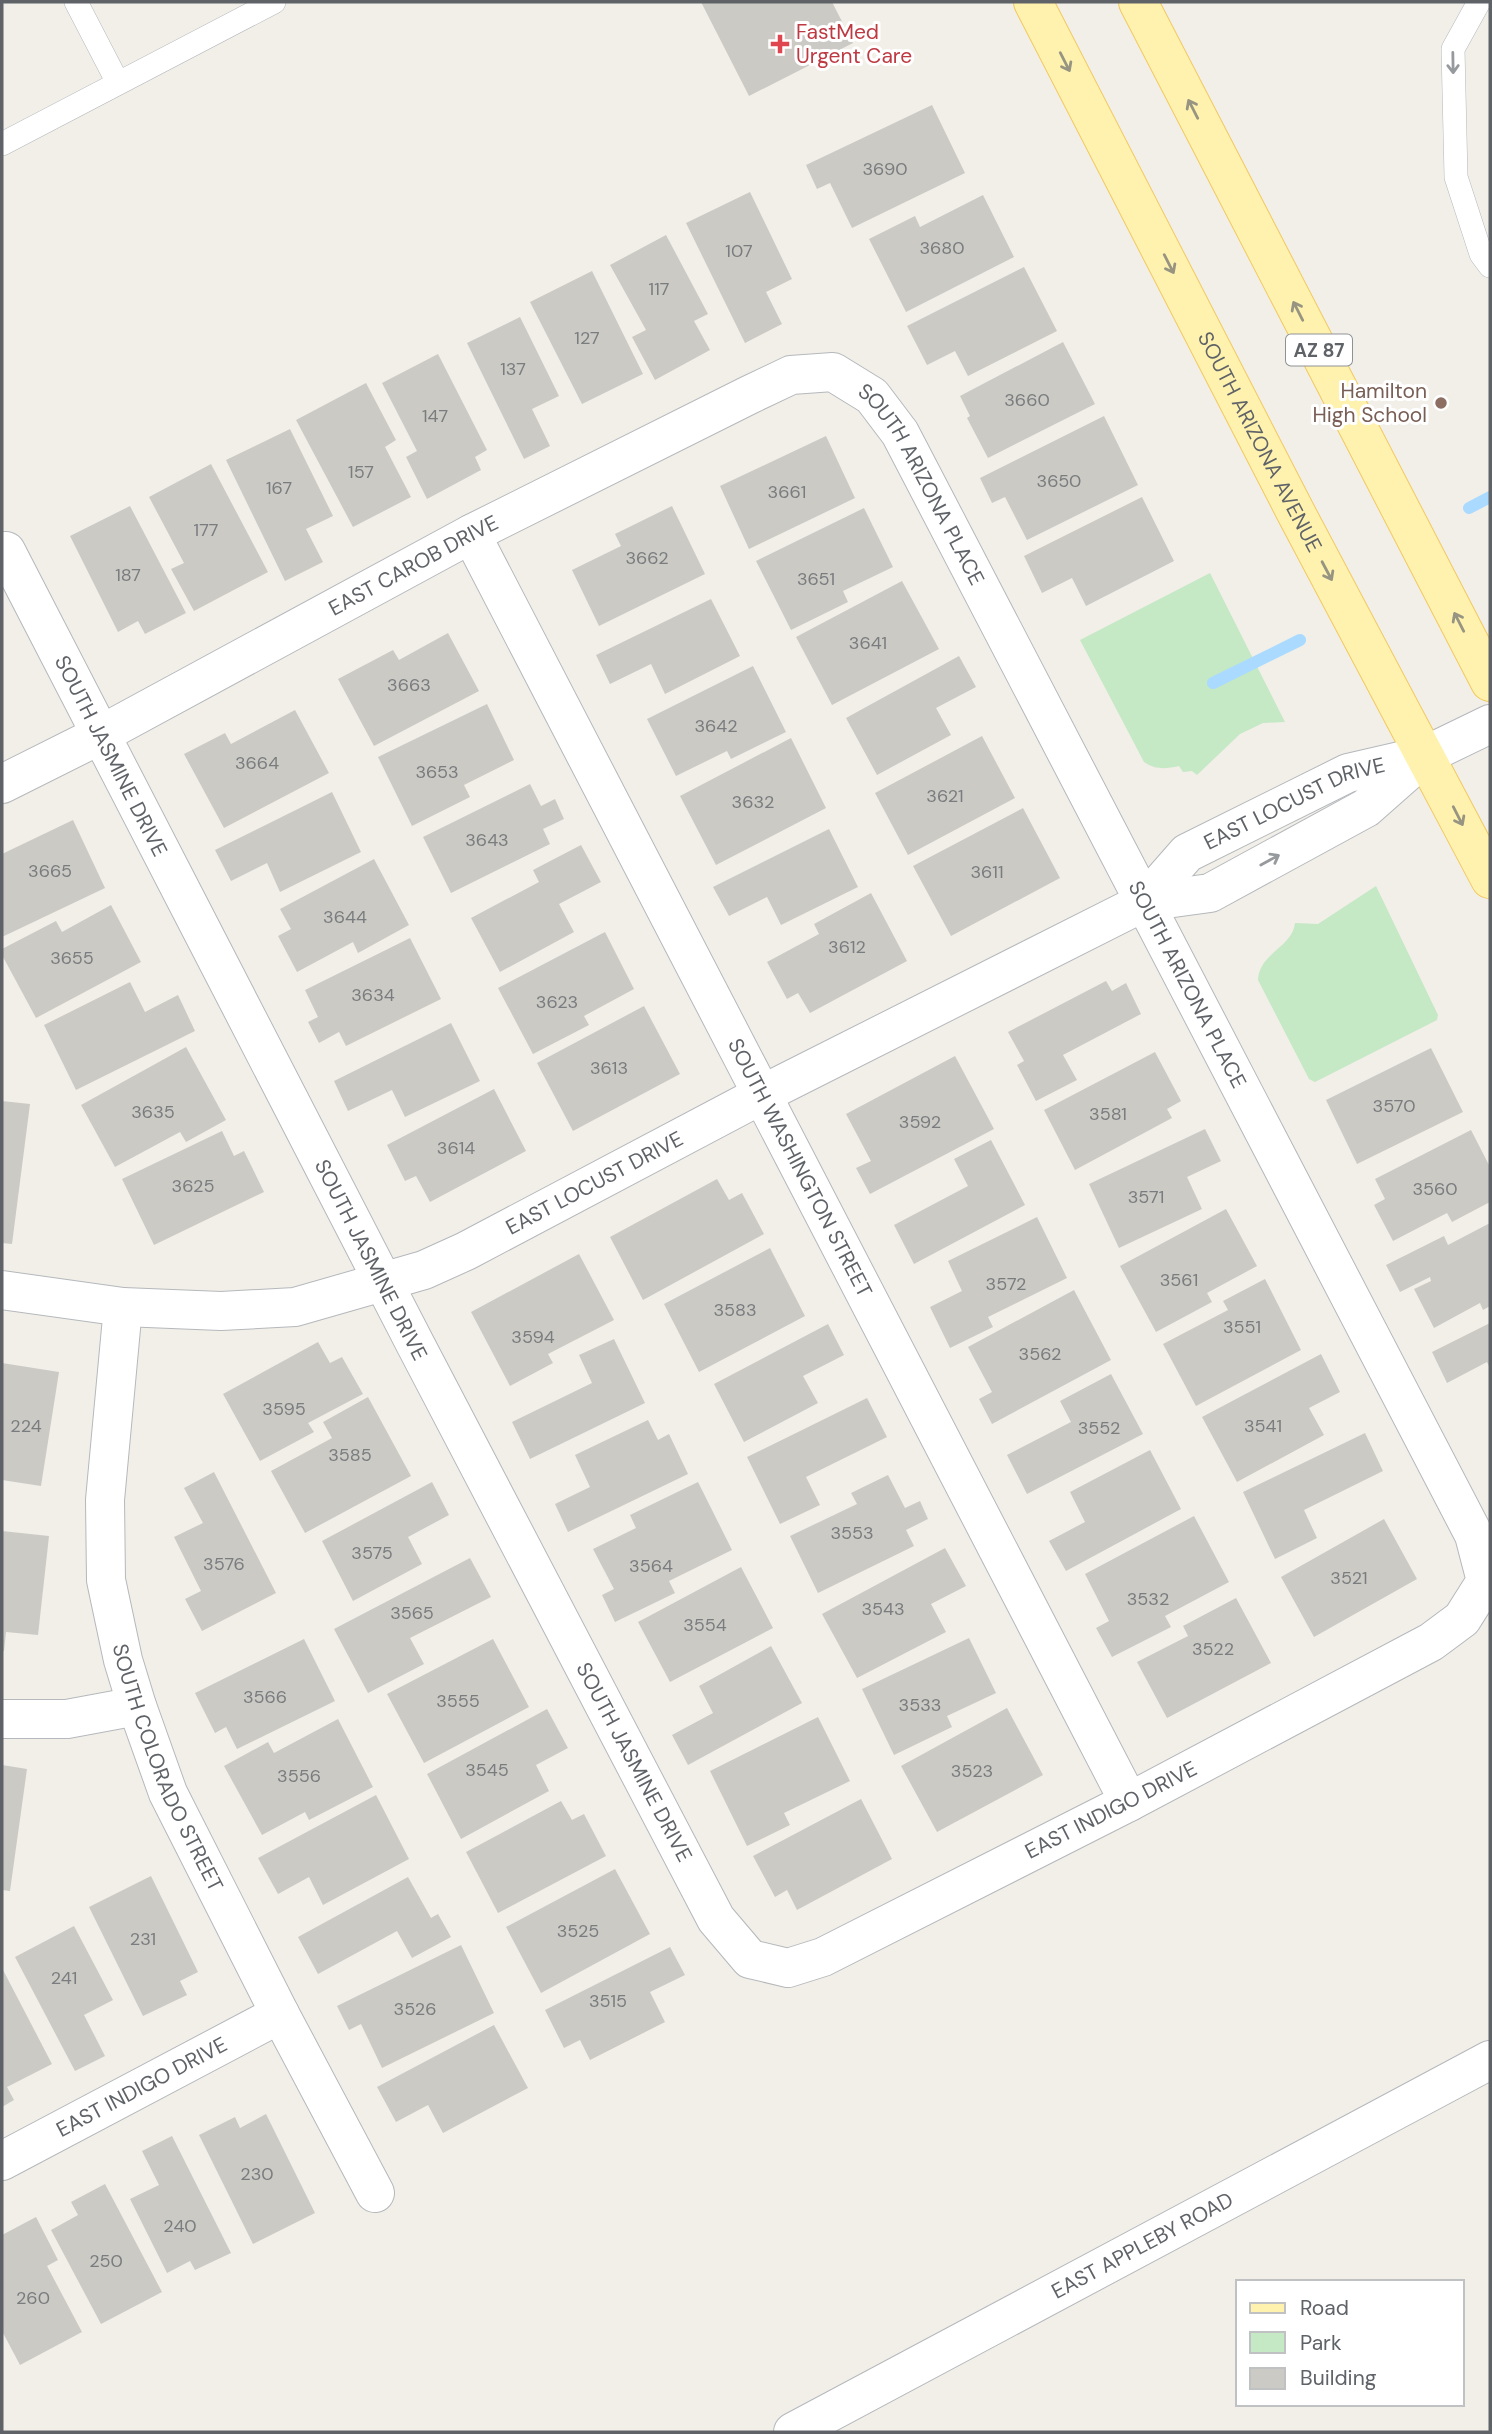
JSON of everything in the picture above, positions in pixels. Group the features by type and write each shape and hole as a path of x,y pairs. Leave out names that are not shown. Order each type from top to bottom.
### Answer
{"main road":[{"name":"SOUTH ARIZONA AVENUE","path":"1033,2 1295,511 1490,879"},
{"name":"AZ 87","path":"1138,2 1490,682"}],"street":[{"name":"EAST CAROB DRIVE","path":"2,784 100,735 471,534 791,375 833,372"},
{"name":"SOUTH ARIZONA PLACE","path":"833,372 872,396 900,433 1474,1535 1486,1581 1462,1619"},
{"name":"SOUTH WASHINGTON STREET","path":"471,534 1129,1802"},
{"name":"SOUTH JASMINE DRIVE","path":"6,551 382,1283 716,1919 750,1959"},
{"name":"EAST LOCUST DRIVE","path":"2,1290 123,1307 221,1311 295,1307 424,1270 466,1251 763,1094 1144,902 1187,853 1348,773 1426,755 1490,724"},
{"name":"SOUTH COLORADO STREET","path":"123,1307 105,1500 106,1580 123,1660 168,1793 280,2014 375,2193"},
{"name":"EAST INDIGO DRIVE","path":"750,1959 788,1968 822,1957 1129,1802 1431,1642 1462,1619"},
{"path":"2,1719 67,1719 137,1706"},
{"name":"EAST INDIGO DRIVE","path":"2,2161 280,2014"},
{"name":"EAST APPLEBY ROAD","path":"793,2432 1490,2060"}],"lane":[{"path":"76,2 118,83"},
{"path":"2,144 274,2"},
{"path":"1479,2 1453,49 1456,177 1481,254 1490,266"}],"green space":[{"path":"1210,573 1285,722 1263,723 1240,734 1197,775 1192,771 1183,772 1179,766 1161,768 1144,762 1080,640"},
{"path":"1376,886 1438,1015 1437,1020 1315,1082 1309,1079 1258,980 1260,971 1269,957 1288,939 1295,923 1318,924"}],"building":[{"path":"701,2 832,2 853,43 749,96"},
{"path":"932,105 965,173 852,228 830,183 817,189 806,165"},
{"path":"750,192 792,279 766,292 782,324 745,343 686,223"},
{"path":"983,195 1014,257 906,312 869,239 915,216 920,227"},
{"path":"666,235 708,314 694,321 710,350 655,380 632,337 646,330 610,265"},
{"path":"1024,267 1057,331 968,376 955,351 927,365 907,326"},
{"path":"592,271 643,374 582,404 530,302"},
{"path":"520,317 559,396 532,409 550,446 524,459 467,343"},
{"path":"1063,342 1095,404 988,458 967,418 970,416 960,396"},
{"path":"438,354 487,450 475,457 481,470 427,499 406,457 417,451 382,383"},
{"path":"366,383 396,440 385,447 411,497 353,527 296,420"},
{"path":"1104,416 1138,485 1027,540 1005,497 992,503 980,478"},
{"path":"290,429 333,516 306,529 323,562 285,581 226,460"},
{"path":"826,436 855,498 749,549 720,486"},
{"path":"211,464 268,572 194,611 171,569 184,563 149,497"},
{"path":"1142,497 1174,561 1086,606 1072,578 1042,593 1024,556"},
{"path":"130,506 186,613 145,634 138,621 118,632 70,536"},
{"path":"672,506 705,574 599,626 572,570 621,546 615,534"},
{"path":"864,508 893,567 843,591 848,602 791,630 756,561"},
{"path":"902,581 939,649 832,705 796,637"},
{"path":"711,599 740,656 665,694 651,664 610,684 596,655"},
{"path":"448,633 479,691 374,746 338,679 393,650 399,660"},
{"path":"959,656 976,687 936,708 951,735 877,775 846,718"},
{"path":"753,666 786,732 731,759 727,751 676,776 647,719"},
{"path":"487,704 514,760 464,785 470,797 412,826 378,757"},
{"path":"295,710 329,773 224,828 184,754 225,733 231,744"},
{"path":"982,736 1015,798 908,855 875,793"},
{"path":"791,738 826,808 716,865 680,796"},
{"path":"530,784 541,806 555,799 564,819 543,829 550,844 451,893 423,837"},
{"path":"332,792 361,852 280,892 267,863 231,881 215,850"},
{"path":"1023,808 1060,878 951,936 913,866"},
{"path":"73,820 105,888 2,937 2,854"},
{"path":"829,829 858,887 781,925 767,897 729,916 713,887"},
{"path":"581,845 601,882 559,904 574,932 500,972 471,918 539,882 533,870"},
{"path":"374,859 409,925 358,953 353,942 297,972 278,936 291,929 280,909"},
{"path":"871,893 907,961 810,1013 798,993 787,999 767,962 819,934 814,924"},
{"path":"111,905 141,962 36,1018 2,955 2,949 56,921 62,932"},
{"path":"605,932 634,989 584,1016 589,1025 533,1054 498,988"},
{"path":"410,938 441,999 346,1046 339,1032 319,1043 308,1022 318,1017 305,990"},
{"path":"1106,981 1112,991 1126,983 1141,1014 1063,1055 1077,1080 1036,1101 1017,1065 1024,1061 1008,1032"},
{"path":"130,982 145,1012 178,995 195,1031 76,1090 44,1025"},
{"path":"644,1006 680,1074 573,1131 537,1063"},
{"path":"451,1023 480,1081 405,1117 392,1090 348,1111 334,1081"},
{"path":"186,1047 226,1120 186,1142 180,1132 115,1167 81,1105"},
{"path":"1431,1048 1463,1112 1357,1164 1326,1100"},
{"path":"1155,1052 1181,1101 1167,1109 1172,1118 1075,1170 1044,1110"},
{"path":"955,1056 994,1129 870,1194 856,1168 871,1161 846,1114"},
{"path":"494,1089 526,1151 430,1202 416,1176 405,1181 387,1145"},
{"path":"2,1101 30,1104 12,1244 2,1243"},
{"path":"1205,1129 1221,1161 1187,1177 1202,1209 1119,1248 1089,1184"},
{"path":"1471,1130 1490,1167 1490,1202 1452,1222 1447,1213 1393,1241 1374,1205 1385,1199 1375,1179"},
{"path":"222,1131 234,1156 244,1151 264,1192 154,1245 122,1179"},
{"path":"991,1140 1025,1205 914,1264 894,1225 968,1186 954,1159"},
{"path":"717,1179 729,1200 742,1193 764,1234 643,1300 610,1237"},
{"path":"1226,1209 1257,1266 1207,1293 1212,1302 1156,1332 1120,1266"},
{"path":"1037,1217 1067,1278 988,1317 993,1327 950,1348 930,1307 962,1291 948,1261"},
{"path":"1490,1223 1490,1306 1483,1310 1480,1303 1434,1328 1414,1289 1431,1281 1430,1277 1400,1292 1386,1265 1444,1236 1448,1245"},
{"path":"770,1248 805,1316 699,1372 664,1304"},
{"path":"579,1254 614,1320 548,1354 553,1363 510,1386 471,1312"},
{"path":"1265,1279 1301,1350 1196,1406 1163,1344 1228,1310 1223,1301"},
{"path":"1074,1290 1111,1360 992,1424 979,1399 992,1392 968,1347"},
{"path":"1490,1323 1490,1368 1487,1362 1447,1383 1432,1352"},
{"path":"828,1324 844,1355 803,1376 818,1403 744,1442 714,1384"},
{"path":"614,1339 645,1403 530,1459 512,1422 592,1383 579,1355"},
{"path":"318,1342 330,1363 342,1357 363,1394 308,1423 314,1432 260,1461 223,1394"},
{"path":"1321,1354 1340,1392 1309,1408 1324,1435 1237,1482 1202,1417"},
{"path":"2,1363 59,1372 41,1486 2,1480"},
{"path":"1111,1374 1143,1434 1027,1494 1007,1455 1071,1422 1060,1401"},
{"path":"368,1397 411,1476 305,1533 271,1471 332,1438 323,1422"},
{"path":"867,1398 887,1437 806,1477 820,1505 780,1524 747,1457"},
{"path":"648,1420 658,1440 669,1434 688,1474 568,1532 555,1504 590,1487 575,1455"},
{"path":"1365,1433 1383,1471 1304,1510 1317,1538 1275,1559 1243,1492"},
{"path":"1150,1450 1181,1509 1066,1571 1049,1541 1085,1522 1070,1492"},
{"path":"214,1472 276,1593 202,1631 185,1599 201,1591 174,1537 203,1523 184,1488"},
{"path":"888,1475 905,1508 920,1501 928,1519 906,1530 914,1546 818,1593 790,1536 857,1504 851,1493"},
{"path":"432,1482 449,1515 408,1537 422,1564 353,1601 322,1541"},
{"path":"698,1482 732,1550 669,1581 675,1593 615,1622 602,1595 614,1589 593,1549 636,1528 630,1515"},
{"path":"1194,1516 1229,1582 1165,1616 1171,1627 1112,1657 1096,1628 1109,1621 1085,1574"},
{"path":"1384,1519 1417,1579 1314,1637 1281,1577"},
{"path":"2,1531 49,1536 38,1635 6,1632 4,1651 2,1651"},
{"path":"945,1548 966,1586 931,1604 946,1632 857,1678 822,1614"},
{"path":"470,1558 491,1597 410,1638 424,1664 368,1693 334,1629"},
{"path":"741,1567 773,1628 670,1682 638,1622"},
{"path":"1236,1598 1271,1663 1167,1718 1137,1662 1188,1636 1183,1626"},
{"path":"969,1638 996,1693 947,1716 952,1727 894,1755 862,1689"},
{"path":"304,1639 335,1701 237,1749 226,1727 215,1733 195,1693"},
{"path":"493,1639 529,1707 424,1763 387,1694"},
{"path":"771,1646 802,1703 688,1765 672,1735 713,1713 699,1686"},
{"path":"1007,1708 1043,1775 937,1832 901,1766"},
{"path":"547,1709 568,1748 536,1765 549,1791 461,1839 427,1774"},
{"path":"818,1717 850,1781 784,1813 790,1825 747,1846 710,1771"},
{"path":"338,1719 373,1787 309,1820 305,1812 262,1835 224,1766 268,1742 274,1753"},
{"path":"2,1765 27,1769 10,1891 2,1890"},
{"path":"376,1795 409,1859 323,1905 309,1877 278,1894 258,1858"},
{"path":"861,1799 892,1859 797,1910 787,1890 775,1897 753,1856"},
{"path":"561,1801 572,1820 584,1814 606,1856 498,1913 466,1852"},
{"path":"615,1869 650,1934 541,1993 506,1927"},
{"path":"151,1876 198,1972 180,1981 187,1995 143,2016 89,1907"},
{"path":"408,1877 431,1918 438,1914 451,1937 412,1958 397,1931 318,1974 298,1937"},
{"path":"74,1926 113,2000 84,2015 105,2056 75,2071 15,1957"},
{"path":"461,1945 494,2013 382,2068 361,2024 349,2030 337,2006"},
{"path":"670,1947 685,1975 650,1992 665,2022 590,2060 580,2040 564,2048 545,2010"},
{"path":"2,1968 52,2064 7,2087 14,2100 2,2107"},
{"path":"494,2025 528,2088 443,2133 428,2105 396,2122 377,2087"},
{"path":"266,2114 315,2213 253,2244 199,2135 235,2117 240,2128"},
{"path":"172,2136 231,2253 195,2270 190,2261 167,2273 130,2199 159,2185 142,2151"},
{"path":"105,2184 162,2292 101,2324 51,2230 78,2215 71,2202"},
{"path":"36,2217 58,2260 47,2266 82,2332 20,2365 2,2331 2,2235"}],"waterway":[{"path":"1469,508 1490,497"},
{"path":"1213,683 1300,640"}],"place":[{"name":"FastMed Urgent Care","path":"780,44"},
{"name":"Hamilton High School","path":"1441,403"}]}
